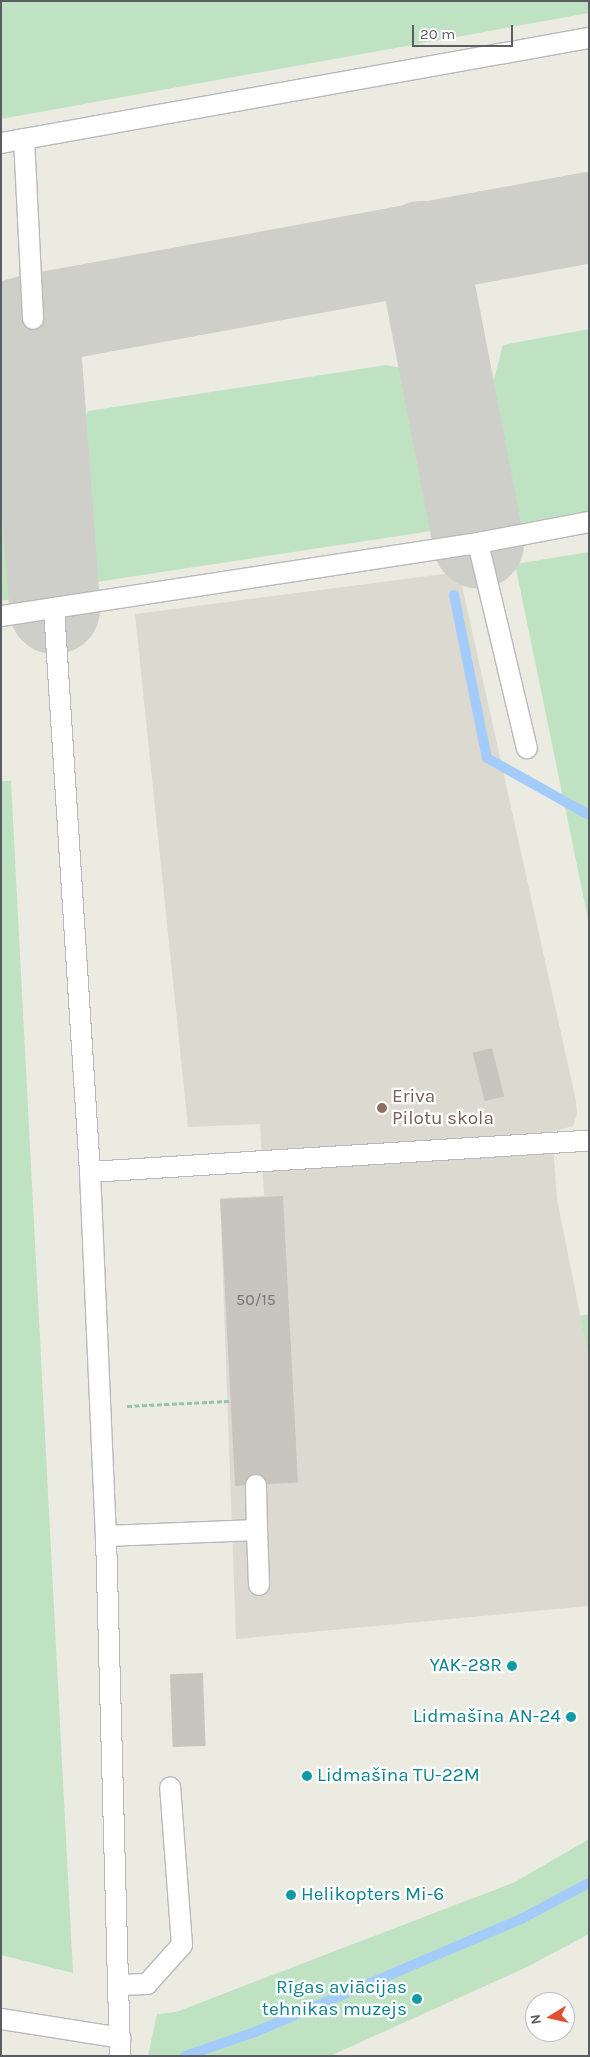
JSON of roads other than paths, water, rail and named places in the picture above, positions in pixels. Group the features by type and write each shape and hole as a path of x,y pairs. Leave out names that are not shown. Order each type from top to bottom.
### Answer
{"lane":[{"path":"1,143 589,38"},
{"path":"24,139 32,319"},
{"path":"1,616 478,543 589,522"},
{"path":"478,543 527,748"},
{"path":"1,2019 121,2047 106,1536 90,1172 54,608"},
{"path":"90,1172 589,1140"},
{"path":"256,1485 259,1585"},
{"path":"106,1536 257,1530"},
{"path":"120,1985 147,1984 182,1945 170,1787"}],"waterway":[{"path":"454,595 487,758 589,815"},
{"path":"185,2056 255,2032 521,1919 589,1883"}],"place":[{"name":"Eriva Pilotu skola","path":"382,1108"},
{"name":"YAK-28R","path":"512,1666"},
{"name":"Lidmašīna AN-24","path":"571,1717"},
{"name":"Lidmašīna TU-22M","path":"307,1776"},
{"name":"Helikopters Mi-6","path":"291,1895"},
{"name":"Rīgas aviācijas tehnikas muzejs","path":"417,1999"}]}
